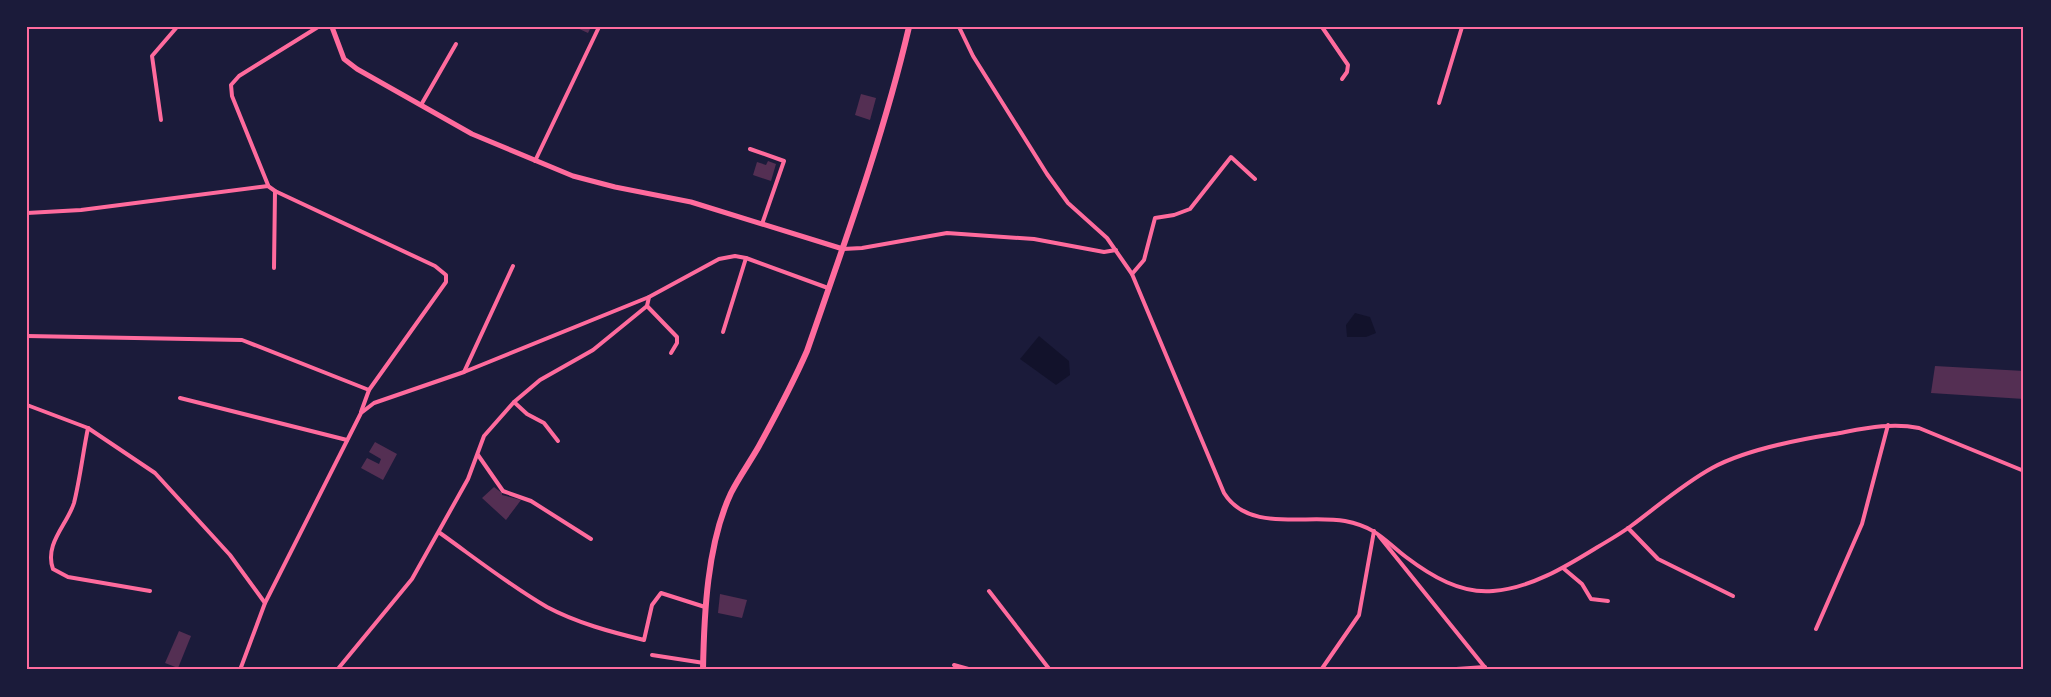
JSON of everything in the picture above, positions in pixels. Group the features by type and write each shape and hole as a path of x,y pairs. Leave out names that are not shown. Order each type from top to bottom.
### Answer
{"main road":[{"path":"703,666 705,607 713,556 725,508 731,493 798,372 843,249 885,119 909,27"}],"street":[{"path":"161,120 152,56 177,27"},
{"path":"240,670 265,603 361,413 369,390 442,291 446,282 446,275 435,266 268,186 232,96 231,85 239,76 318,27"},
{"path":"332,27 344,59 357,69 472,134 573,176 691,202 843,249 862,248 947,233 1034,239 1104,252 1116,250"},
{"path":"535,161 599,27"},
{"path":"959,27 973,56 1047,174 1068,202 1107,238 1132,274 1229,502 1248,514 1259,518 1323,518 1346,521 1374,531 1406,557 1441,580 1473,591 1492,591 1513,588 1563,568 1628,528 1688,482 1737,456 1824,435 1888,424 1903,425 1918,428 2024,471"},
{"path":"1322,27 1348,65 1347,72 1342,79"},
{"path":"1439,103 1462,27"},
{"path":"420,105 456,45"},
{"path":"750,149 784,161 762,224"},
{"path":"1132,274 1144,260 1155,218 1174,215 1190,209 1231,157 1255,179"},
{"path":"27,213 81,210 268,186"},
{"path":"274,268 275,191"},
{"path":"361,413 374,403 464,372 649,297 719,259 735,256 746,258 829,288"},
{"path":"723,332 746,258"},
{"path":"464,372 513,266"},
{"path":"337,670 412,579 440,533 468,479 484,436 514,402 540,380 593,350 646,306 649,297"},
{"path":"646,306 678,337 671,353"},
{"path":"27,336 242,340 369,390"},
{"path":"180,398 347,440"},
{"path":"514,402 527,414 544,423 558,441"},
{"path":"27,405 88,428 155,473 230,555 265,603"},
{"path":"1816,629 1862,524 1888,424"},
{"path":"88,428 73,505 54,543 51,557 53,569 68,577 150,591"},
{"path":"478,455 503,491 531,501 591,539"},
{"path":"1628,528 1658,559 1733,596"},
{"path":"1374,531 1486,669"},
{"path":"1321,670 1359,615 1374,531"},
{"path":"440,533 508,583 549,608 599,629 644,640 652,605 661,593 705,607"},
{"path":"1563,568 1582,584 1592,599 1608,601"},
{"path":"989,591 1050,670"},
{"path":"652,655 703,666"},
{"path":"954,666 972,670"},
{"path":"1442,670 1486,669"}],"shaded area":[{"path":"1355,313 1370,317 1376,333 1366,337 1347,337 1346,325"},
{"path":"1039,336 1069,361 1070,375 1056,385 1020,359"}],"building":[{"path":"575,27 591,27 588,33"},
{"path":"861,94 876,98 870,120 855,115"},
{"path":"768,161 776,164 771,181 753,175 757,162 766,165"},
{"path":"1935,366 2024,371 2024,399 1931,393"},
{"path":"375,442 397,454 383,480 361,468 367,458 379,464 381,459 369,452"},
{"path":"494,487 502,495 521,500 506,520 482,498"},
{"path":"720,594 747,600 742,618 718,613"},
{"path":"179,631 191,636 178,668 165,663"}]}
